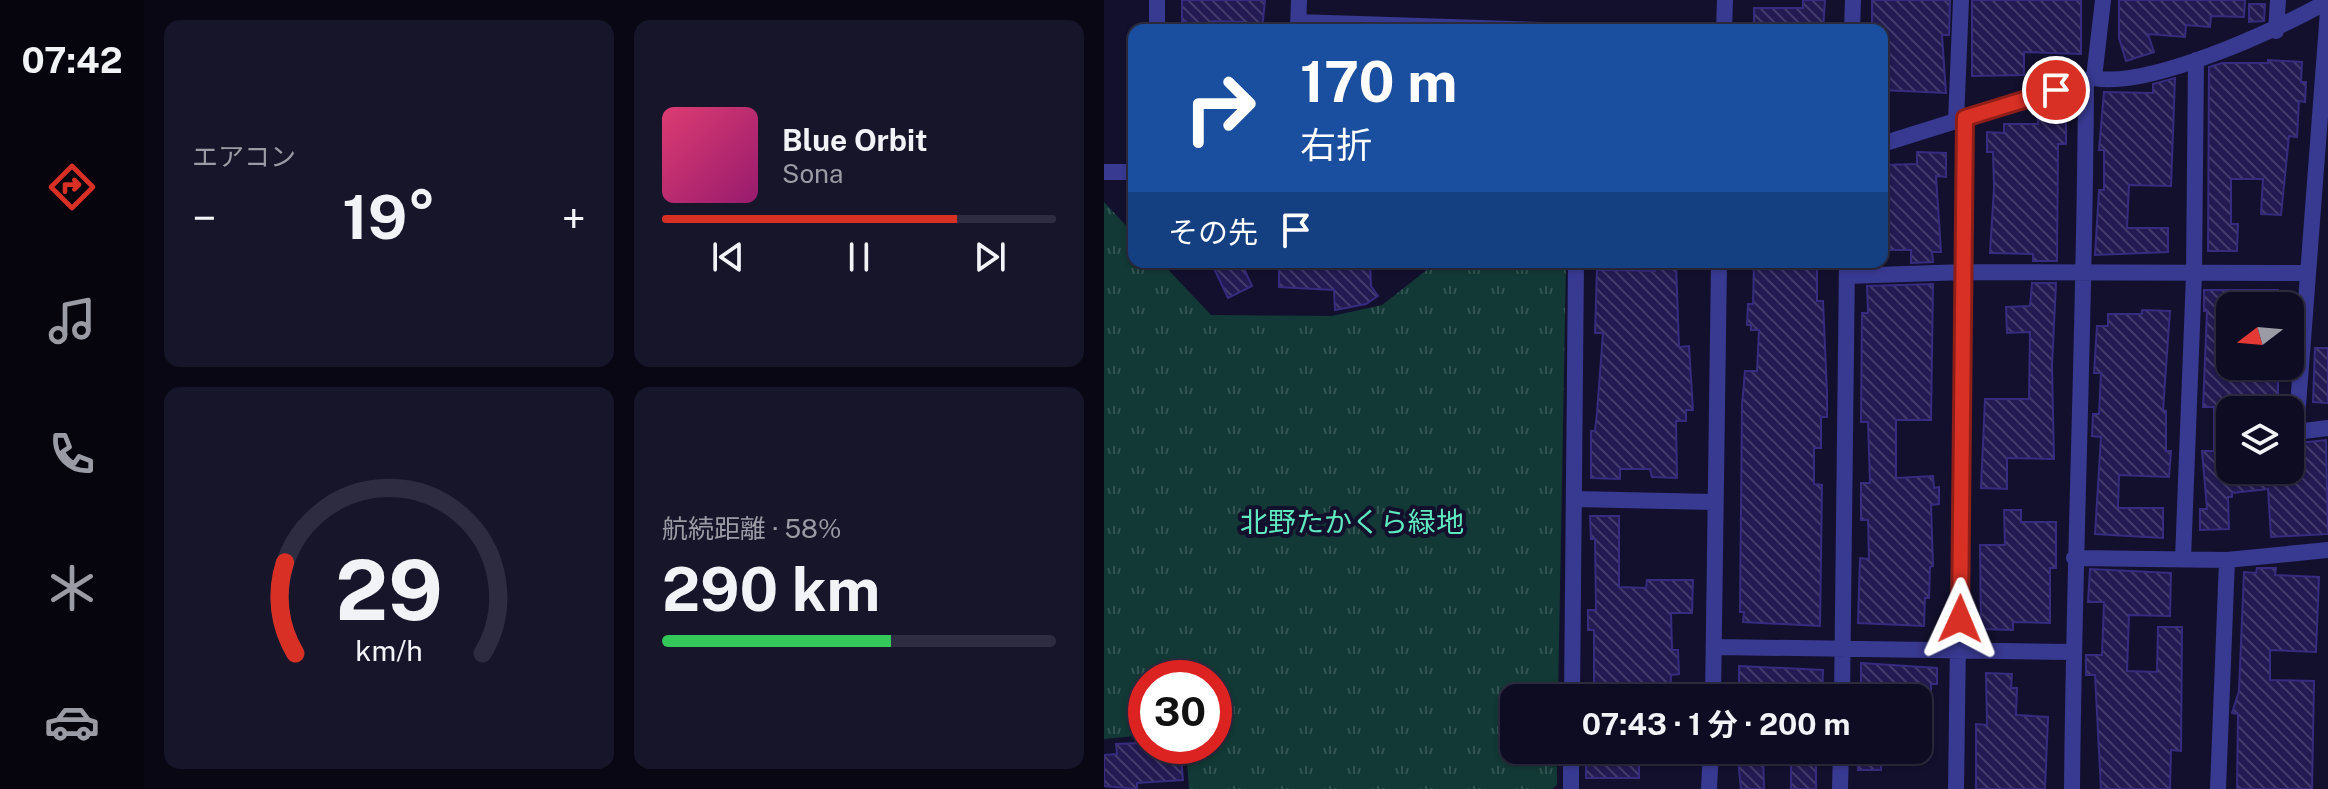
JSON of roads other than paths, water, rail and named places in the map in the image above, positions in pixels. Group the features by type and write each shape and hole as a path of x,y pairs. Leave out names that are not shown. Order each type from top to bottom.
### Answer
{"street":[{"path":"1157,0 1157,24"},
{"path":"1298,24 1299,0"},
{"path":"1724,24 1725,0"},
{"path":"1852,24 1853,0"},
{"path":"1956,789 1965,272 1961,0"},
{"path":"2072,789 2074,558 2090,79 2103,0"},
{"path":"2276,31 2278,0"},
{"path":"1888,142 2090,79 2111,81 2196,60 2276,31 2328,1"},
{"path":"2328,11 2296,432 2328,428"},
{"path":"2183,559 2194,274 2196,60"},
{"path":"1104,172 1128,172"},
{"path":"1572,684 1576,268"},
{"path":"1714,684 1719,268"},
{"path":"1842,684 1847,269 2308,273"},
{"path":"1574,499 1714,502"},
{"path":"2074,558 2227,560 2328,550"},
{"path":"2218,789 2227,560"},
{"path":"1716,647 2073,652"},
{"path":"1571,764 1571,789"},
{"path":"1709,789 1710,764"},
{"path":"1840,789 1841,764"}],"park label":[{"name":"北野たかくら緑地","path":"1352,522"}]}
